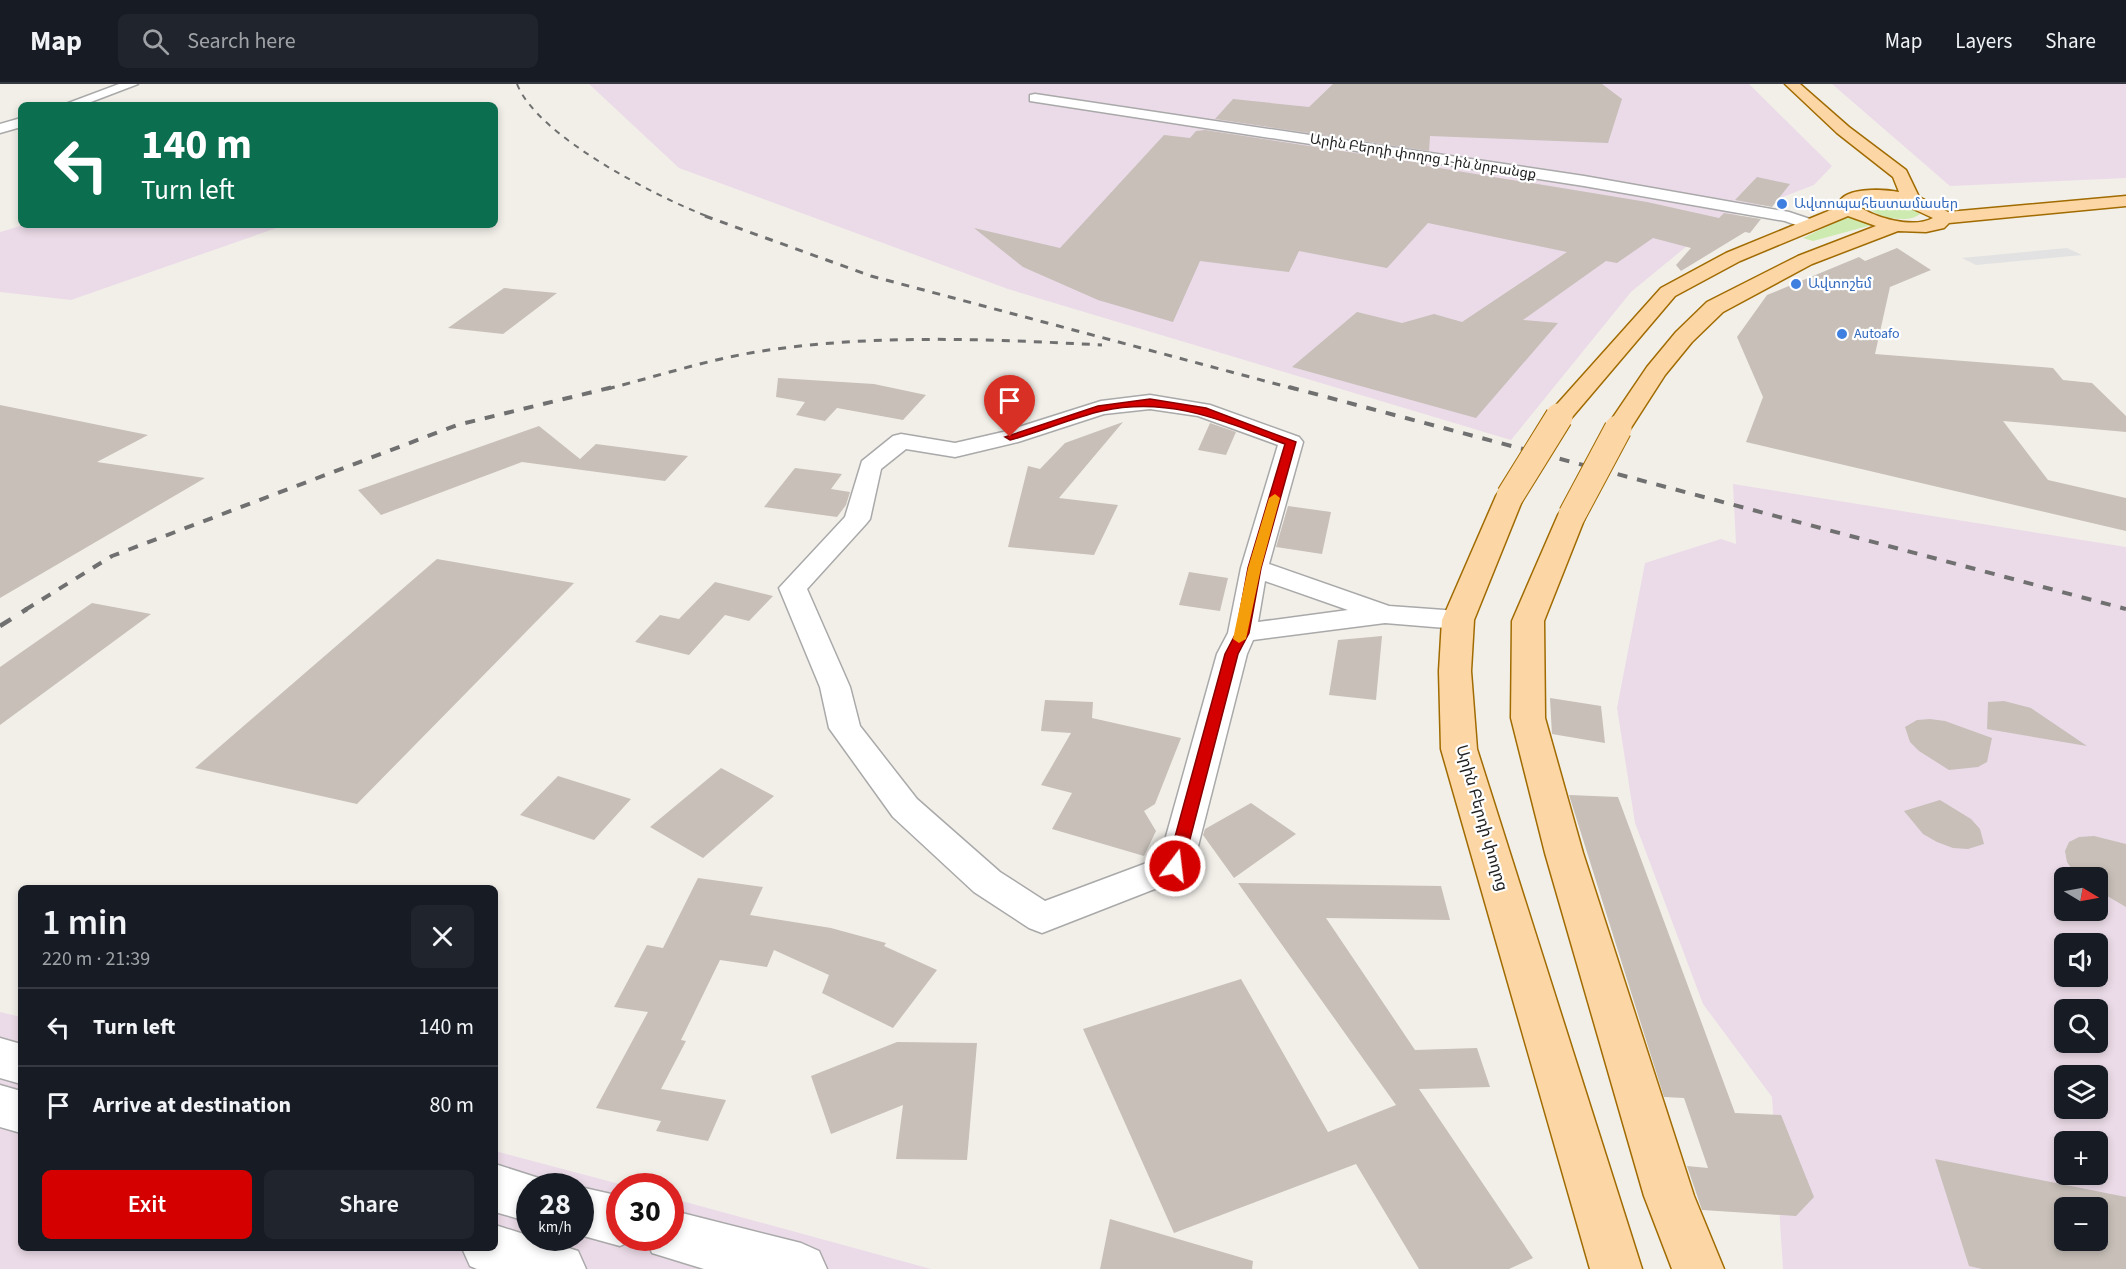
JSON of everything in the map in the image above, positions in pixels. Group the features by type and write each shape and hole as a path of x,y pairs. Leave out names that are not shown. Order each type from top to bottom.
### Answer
{"main road":[{"path":"1792,84 1843,130 1900,174 1918,202 1938,211 1944,218"},
{"path":"1843,130 1858,162"},
{"path":"1856,195 1883,196 1918,202 2126,191"},
{"path":"1856,195 1869,219 1897,225 1928,226 1940,223 1944,218 2126,201"},
{"name":"Արին Բերդի փողոց","path":"1616,1269 1459,749 1455,671 1458,620 1510,496 1559,417 1668,292 1733,257 1810,225 1856,195"},
{"path":"1698,1269 1665,1184 1564,853 1528,718 1527,621 1572,515 1618,429 1655,372 1684,337 1715,306 1805,260 1897,225"}],"street":[{"path":"79,102 132,84"},
{"name":"Արին Բերդի փողոց 1-ին նրբանցք","path":"1035,98 1584,181 1789,217 1810,225"},
{"path":"0,129 18,123"},
{"path":"1150,402 1202,410 1291,442 1254,568 1242,633 1232,654 1175,866 1042,918 987,882 905,808 845,728 835,687 793,588 857,519 870,466 901,441 955,450 1010,437 1101,408 1150,402"},
{"path":"1254,568 1385,614"},
{"path":"1242,633 1385,614 1458,620"},
{"path":"0,1058 18,1063"},
{"path":"0,1106 18,1111"},
{"path":"498,1189 516,1193"},
{"path":"684,1239 801,1269"},
{"path":"498,1251 560,1269"}],"shaded area":[{"path":"589,84 1749,84 1832,166 1814,185 1715,223 1631,292 1511,440 1008,289 679,168"},
{"path":"1832,84 2126,84 2126,178 1950,186"},
{"path":"18,227 276,228 71,300 0,292 0,232"},
{"path":"2067,248 2082,255 1976,265 1962,258"},
{"path":"1733,484 2126,547 2126,1269 1783,1269 1772,1097 1703,1004 1635,823 1617,708 1645,563 1721,539 1736,544"},
{"path":"0,1012 18,1016 18,1251 498,1251 498,1152 578,1173 516,1173 516,1251 594,1251 594,1177 606,1180 606,1251 684,1251 684,1202 931,1269 0,1269"}],"green space":[{"path":"1890,202 1908,206 1920,214 1908,219 1885,217 1867,207 1871,203"},
{"path":"1846,217 1872,225 1813,241 1803,238"}],"building":[{"path":"1333,84 1602,84 1622,99 1608,143 1430,136 1429,151 1215,119 1233,99 1309,107"},
{"path":"1205,130 1427,164 1427,166 1647,202 1719,218 1724,213 1761,219 1750,233 1745,232 1681,271 1676,265 1691,248 1653,238 1617,263 1606,261 1523,320 1558,323 1476,418 1292,367 1357,312 1402,323 1434,314 1462,322 1567,252 1428,223 1387,268 1299,251 1289,272 1200,261 1173,322 1098,300 1023,267 974,228 1060,248 1164,135 1190,138 1196,131"},
{"path":"1757,177 1790,184 1772,207 1735,200"},
{"path":"1897,248 1931,270 1890,287 1875,354 2053,368 2063,380 2092,383 2126,416 2126,432 2003,421 2048,480 2126,498 2126,531 1746,442 1763,397 1737,337 1767,295 1859,257 1865,261"},
{"path":"504,288 557,293 503,334 448,328"},
{"path":"778,378 874,384 926,395 903,420 837,408 825,421 796,415 805,402 776,397"},
{"path":"0,405 148,435 97,462 205,478 0,598"},
{"path":"1123,422 1059,498 1118,505 1094,555 1008,547 1028,466 1040,469 1065,443"},
{"path":"1210,423 1236,432 1226,455 1198,450"},
{"path":"539,426 580,459 596,444 688,456 665,481 522,462 381,515 358,490"},
{"path":"795,468 842,474 831,489 850,492 846,505 837,517 764,507"},
{"path":"1288,506 1331,512 1322,554 1276,547"},
{"path":"437,559 574,583 357,804 195,768"},
{"path":"1189,572 1228,578 1220,611 1179,605"},
{"path":"715,582 773,596 749,621 725,615 689,655 635,642 660,615 679,619"},
{"path":"92,603 151,614 0,725 0,667"},
{"path":"1382,636 1376,700 1329,695 1338,640"},
{"path":"1550,698 1601,706 1605,743 1552,734"},
{"path":"1045,700 1093,702 1092,718 1181,738 1155,804 1144,811 1156,831 1144,856 1052,829 1072,793 1041,785 1071,733 1041,731"},
{"path":"2004,701 2031,708 2087,746 1987,729 1988,702"},
{"path":"1917,720 1945,721 1992,738 1987,762 1978,767 1949,770 1919,751 1910,742 1905,727"},
{"path":"721,768 774,796 703,858 650,827"},
{"path":"558,776 631,799 594,840 520,815"},
{"path":"1569,795 1618,797 1735,1113 1781,1115 1814,1197 1796,1216 1702,1210 1687,1166 1708,1168 1684,1098 1664,1097"},
{"path":"1940,800 1971,819 1980,829 1984,844 1968,849 1953,848 1937,842 1923,834 1904,811"},
{"path":"1251,803 1296,834 1234,878 1203,835 1205,829"},
{"path":"2094,836 2126,844 2126,907 2108,896 2108,867 2070,867 2067,862 2065,851 2069,842 2079,837"},
{"path":"698,878 763,887 750,915 831,928 886,943 884,946 937,970 893,1028 822,993 829,975 774,950 767,967 720,960 681,1040 686,1041 661,1089 726,1100 708,1141 656,1131 661,1121 596,1108 648,1012 614,1007 647,945 663,948"},
{"path":"1238,883 1441,886 1450,920 1326,918 1415,1050 1477,1048 1490,1087 1419,1089 1533,1258 1509,1269 1419,1269 1356,1164 1174,1233 1083,1029 1241,979 1328,1132 1396,1105"},
{"path":"897,1042 977,1043 967,1160 896,1159 903,1105 831,1134 811,1076"},
{"path":"1935,1159 2054,1183 2054,1185 2066,1185 2126,1197 2126,1269 1982,1269 1969,1266"},
{"path":"1110,1219 1253,1261 1252,1269 1100,1269"}],"railway":[{"path":"517,84 529,104 573,144 631,180 709,217"},
{"path":"705,216 871,276 1295,389"},
{"path":"607,389 723,358 762,351 846,342 932,339 1102,345"},
{"path":"25,610 112,556 457,425 613,387"},
{"path":"1289,387 2126,609"},
{"path":"0,626 27,609"}],"slow traffic":[{"path":"1239,639 1254,568 1275,498"}],"place":[{"name":"Ավտոպահեստամասեր","path":"1782,204"},
{"name":"Ավտոշեմ","path":"1796,284"},
{"name":"Autoafo","path":"1842,334"}],"route":[{"path":"1010,437 1101,408 1150,402 1202,410 1291,442 1254,568 1242,633 1232,654 1175,866"}]}
